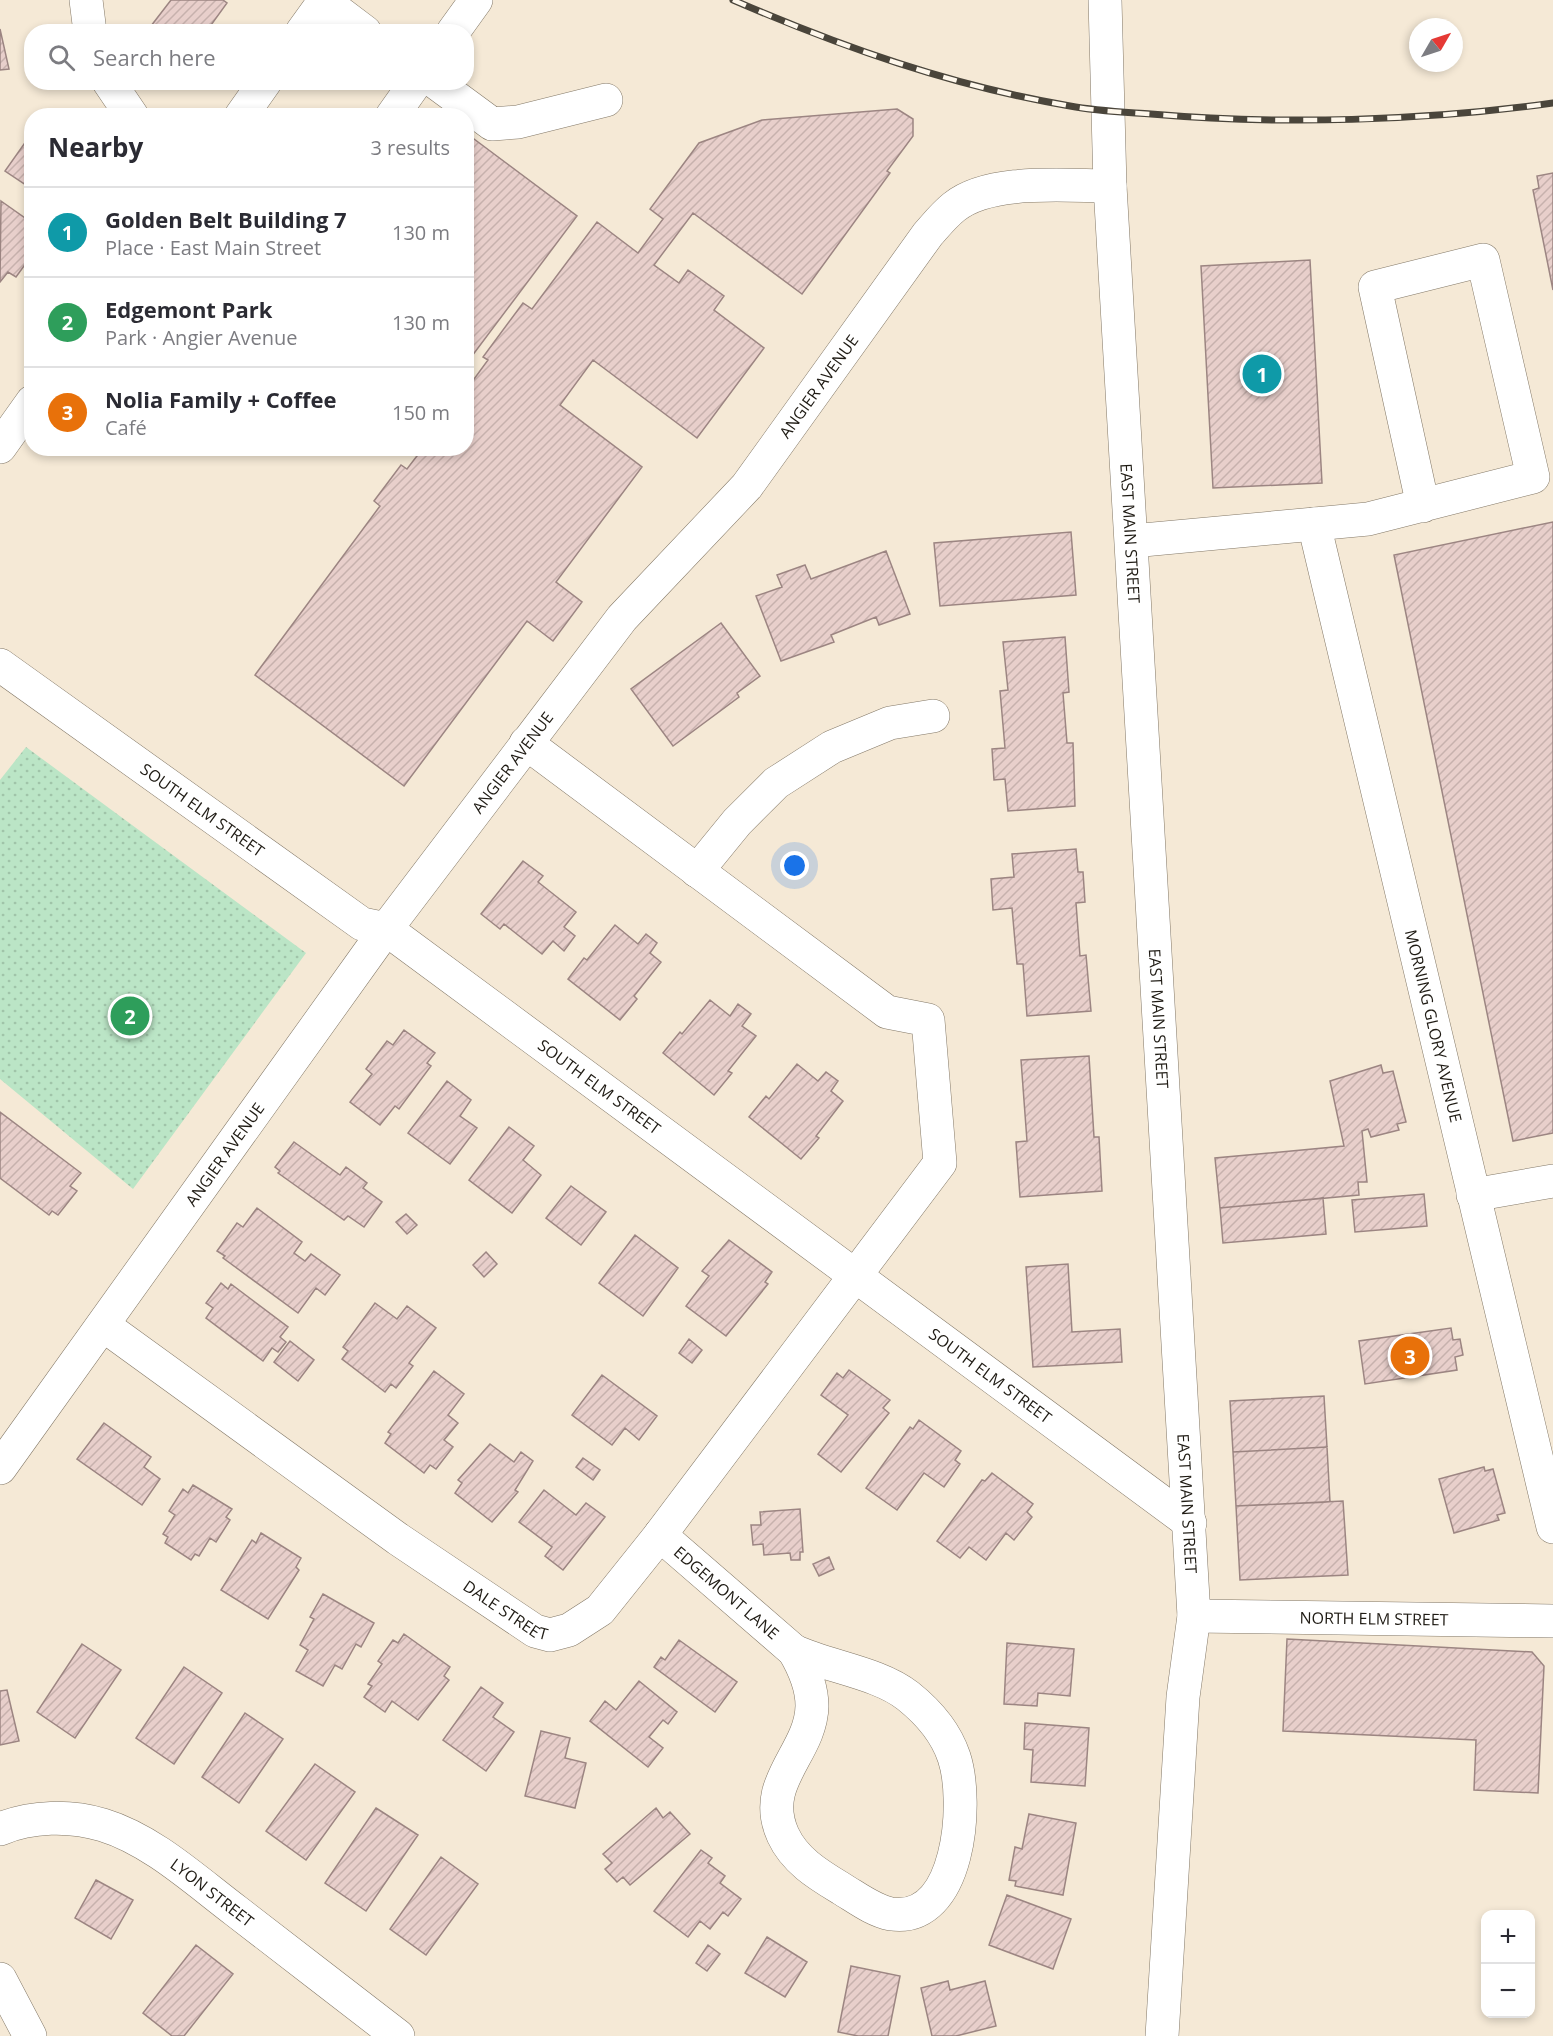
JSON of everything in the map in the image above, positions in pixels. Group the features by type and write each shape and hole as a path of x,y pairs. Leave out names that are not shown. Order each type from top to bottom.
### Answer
{"street":[{"path":"86,0 89,24"},
{"path":"459,24 476,0"},
{"name":"EAST MAIN STREET","path":"1105,0 1110,186 1194,1616 1183,1697 1162,2036"},
{"path":"308,24 324,1 354,24"},
{"path":"114,90 127,108"},
{"path":"247,108 259,90"},
{"path":"398,108 410,90"},
{"path":"446,90 470,108"},
{"path":"474,111 492,124 518,122 606,100"},
{"name":"ANGIER AVENUE","path":"0,1468 386,929 622,618 747,486 928,234 955,206 1001,189 1037,185 1110,186"},
{"path":"1132,542 1368,519 1423,506 1533,477 1484,260 1375,287 1423,506"},
{"path":"0,447 24,413"},
{"name":"MORNING GLORY AVENUE","path":"1314,524 1553,1527"},
{"name":"SOUTH ELM STREET","path":"0,664 362,924 386,929 1190,1523"},
{"path":"526,743 697,871 737,822 776,783 832,747 890,723 933,716"},
{"name":"DALE STREET","path":"103,1325 399,1539 535,1630 550,1635 569,1630 600,1610 660,1535 940,1163 928,1020 887,1012 697,871"},
{"path":"1473,1195 1553,1181"},
{"name":"EDGEMONT LANE","path":"660,1535 794,1651 807,1675 812,1707 807,1728 780,1784 777,1809 783,1835 800,1861 871,1906 891,1914 910,1913 925,1907 936,1899 947,1880 958,1830 962,1795 955,1758 948,1742 932,1718 906,1695 884,1683 794,1651"},
{"name":"NORTH ELM STREET","path":"1194,1616 1553,1621"},
{"name":"LYON STREET","path":"0,1829 39,1819 77,1820 103,1825 135,1839 179,1867 398,2036"},
{"path":"0,1979 30,2036"}],"green space":[{"path":"26,747 306,953 133,1189 0,1079 0,780"}],"building":[{"path":"171,0 223,0 227,3 212,24 153,24"},
{"path":"0,29 9,69 0,70"},
{"path":"897,109 913,119 913,136 887,171 890,173 802,294 693,213 654,265 679,283 688,270 724,296 714,310 764,348 697,438 593,360 560,405 642,467 556,582 582,602 553,641 527,621 404,786 255,675 380,506 374,501 401,465 407,469 417,456 474,456 474,379 488,360 483,357 523,303 532,309 597,222 638,253 663,219 650,209 699,143 762,120"},
{"path":"474,139 577,216 474,353"},
{"path":"24,144 24,184 5,171"},
{"path":"1553,173 1553,290 1533,190 1539,188 1537,176"},
{"path":"1,201 24,217 24,266 16,277 8,272 0,282"},
{"path":"1310,260 1322,483 1213,488 1201,266"},
{"path":"1553,522 1553,1133 1513,1141 1394,555"},
{"path":"1071,532 1076,595 940,606 934,543"},
{"path":"886,551 910,614 879,625 876,617 831,635 834,642 781,661 756,596 782,587 777,575 805,565 811,579"},
{"path":"721,623 760,676 737,693 739,697 673,746 631,689"},
{"path":"1065,637 1069,692 1063,693 1067,743 1073,743 1075,806 1008,811 1005,779 994,780 992,749 1005,748 1000,691 1008,690 1003,642"},
{"path":"1076,849 1078,872 1083,872 1085,902 1076,903 1080,956 1086,955 1091,1011 1027,1016 1023,964 1017,964 1012,908 993,910 991,879 1014,877 1012,854"},
{"path":"523,861 543,876 538,882 576,912 564,927 575,936 564,951 553,941 542,954 504,924 500,929 481,914"},
{"path":"615,925 638,944 646,934 657,943 650,953 661,962 634,996 637,999 620,1020 568,979 584,958 587,960"},
{"path":"710,1000 730,1016 738,1004 751,1014 742,1026 756,1036 728,1071 732,1073 714,1095 663,1053"},
{"path":"404,1030 435,1053 427,1063 431,1066 399,1109 395,1106 380,1125 350,1102 372,1074 366,1069 387,1041 393,1045"},
{"path":"1089,1056 1094,1137 1099,1137 1102,1191 1020,1197 1016,1142 1027,1141 1021,1060"},
{"path":"797,1064 818,1081 826,1072 838,1081 831,1091 843,1101 816,1136 819,1138 801,1159 749,1117 766,1096 769,1099"},
{"path":"1381,1065 1383,1073 1393,1071 1406,1122 1397,1124 1399,1130 1371,1137 1368,1129 1362,1131 1367,1182 1358,1182 1359,1195 1220,1208 1215,1158 1344,1146 1330,1081"},
{"path":"447,1081 471,1100 460,1116 477,1128 450,1164 408,1133"},
{"path":"0,1112 81,1173 70,1186 77,1191 58,1215 52,1211 49,1215 0,1178"},
{"path":"509,1127 534,1146 523,1160 541,1175 512,1213 469,1180"},
{"path":"294,1142 340,1175 346,1167 367,1183 363,1188 382,1202 364,1227 348,1216 344,1220 278,1173 280,1171 275,1167"},
{"path":"571,1186 606,1212 581,1245 546,1218"},
{"path":"1424,1194 1427,1226 1355,1232 1352,1200"},
{"path":"1323,1198 1326,1234 1223,1243 1220,1208"},
{"path":"257,1208 302,1242 294,1253 305,1261 311,1254 340,1275 325,1295 316,1288 298,1313 223,1258 225,1256 217,1251 237,1223 243,1227"},
{"path":"406,1214 417,1225 407,1234 396,1222"},
{"path":"635,1235 678,1268 643,1316 599,1283"},
{"path":"729,1240 772,1272 765,1282 768,1284 726,1336 686,1306 709,1276 702,1271"},
{"path":"486,1252 497,1264 484,1277 473,1265"},
{"path":"1068,1264 1072,1332 1120,1329 1122,1362 1033,1367 1026,1267"},
{"path":"221,1283 228,1289 231,1284 288,1327 280,1337 286,1342 278,1352 272,1348 263,1361 206,1318 213,1308 206,1303"},
{"path":"375,1303 397,1319 407,1306 436,1328 409,1363 413,1366 396,1388 391,1384 385,1392 342,1359 348,1351 343,1347"},
{"path":"1451,1328 1453,1340 1460,1339 1463,1355 1455,1357 1457,1370 1365,1384 1359,1341"},
{"path":"689,1339 702,1350 692,1363 679,1353"},
{"path":"290,1341 314,1360 298,1381 274,1362"},
{"path":"849,1370 890,1400 883,1408 889,1413 841,1472 818,1454 848,1415 821,1395 837,1373 843,1378"},
{"path":"434,1371 464,1394 448,1415 458,1423 444,1440 453,1447 436,1469 430,1465 424,1473 385,1443 391,1434 388,1432"},
{"path":"602,1375 657,1416 639,1440 625,1428 612,1445 572,1415"},
{"path":"1324,1396 1327,1447 1233,1452 1230,1401"},
{"path":"919,1420 961,1451 955,1460 960,1464 944,1487 924,1473 897,1510 866,1488 910,1427 913,1429"},
{"path":"104,1423 151,1457 144,1467 160,1479 142,1505 77,1459"},
{"path":"490,1444 514,1462 521,1452 533,1461 515,1490 518,1492 492,1522 455,1493 462,1483 458,1480"},
{"path":"1327,1447 1330,1502 1236,1506 1233,1452"},
{"path":"583,1458 600,1470 593,1480 576,1467"},
{"path":"1484,1467 1485,1471 1493,1469 1505,1513 1497,1515 1499,1520 1454,1533 1439,1479"},
{"path":"992,1473 1033,1504 1027,1512 1032,1517 1014,1540 1006,1533 986,1560 969,1547 960,1558 937,1541 982,1480 985,1481"},
{"path":"193,1485 232,1509 226,1517 230,1520 216,1542 210,1538 199,1556 195,1554 191,1560 165,1543 168,1537 163,1534 175,1515 169,1511 183,1489 188,1493"},
{"path":"544,1490 576,1515 586,1503 605,1517 563,1570 545,1556 552,1547 519,1522"},
{"path":"1343,1501 1348,1575 1240,1580 1236,1506"},
{"path":"800,1509 803,1552 800,1552 800,1560 791,1560 790,1553 764,1555 763,1544 753,1545 751,1525 761,1525 760,1512"},
{"path":"261,1533 301,1558 296,1567 299,1570 268,1619 221,1590 252,1540 256,1543"},
{"path":"829,1557 834,1569 819,1576 813,1564"},
{"path":"323,1594 374,1623 361,1647 356,1644 342,1669 335,1665 323,1686 296,1671 308,1650 300,1645 314,1619 310,1617"},
{"path":"404,1634 450,1667 444,1676 449,1680 418,1720 392,1701 385,1712 364,1697 372,1686 368,1684 382,1664 378,1661 393,1640 398,1643"},
{"path":"1287,1639 1532,1652 1544,1666 1538,1793 1474,1790 1476,1740 1283,1731"},
{"path":"679,1640 737,1682 715,1712 654,1667 661,1657 665,1660"},
{"path":"1007,1643 1074,1649 1070,1696 1038,1693 1037,1706 1004,1704"},
{"path":"82,1644 121,1670 75,1738 37,1712"},
{"path":"184,1667 222,1693 174,1764 136,1738"},
{"path":"639,1681 677,1712 668,1724 663,1720 649,1737 663,1748 648,1767 590,1721 605,1701 616,1710"},
{"path":"481,1687 503,1703 493,1717 514,1732 486,1771 443,1740"},
{"path":"7,1690 19,1741 0,1745 0,1691"},
{"path":"245,1713 283,1739 239,1803 202,1777"},
{"path":"1025,1723 1089,1728 1085,1786 1031,1782 1033,1750 1024,1749"},
{"path":"541,1731 570,1738 565,1758 586,1763 575,1808 525,1796"},
{"path":"315,1764 355,1792 306,1860 266,1831"},
{"path":"376,1808 418,1835 366,1911 325,1883"},
{"path":"656,1808 663,1818 670,1812 690,1834 630,1885 623,1877 617,1882 605,1869 612,1863 603,1854"},
{"path":"1029,1814 1076,1823 1063,1895 1015,1886 1016,1881 1009,1880 1015,1847 1022,1849"},
{"path":"701,1850 712,1858 708,1863 725,1876 720,1883 741,1899 728,1916 723,1912 710,1929 700,1921 688,1937 654,1911"},
{"path":"441,1857 478,1884 426,1955 390,1929"},
{"path":"96,1880 133,1900 111,1939 75,1918"},
{"path":"1007,1895 1071,1919 1053,1969 989,1945"},
{"path":"767,1937 807,1962 785,1997 745,1973"},
{"path":"196,1945 233,1974 184,2036 172,2036 143,2013"},
{"path":"708,1945 720,1954 707,1971 696,1963"},
{"path":"851,1966 900,1976 888,2036 858,2036 838,2032"},
{"path":"948,1981 950,1990 985,1981 996,2026 956,2036 932,2036 921,1988"}],"railway":[{"path":"733,0 815,34 940,76 1026,98 1090,109 1200,117 1301,120 1454,114 1553,103"}],"place":[{"name":"Golden Belt Building 7","path":"1262,374"},
{"name":"Edgemont Park","path":"130,1016"},
{"name":"Nolia Family + Coffee","path":"1410,1356"}]}
